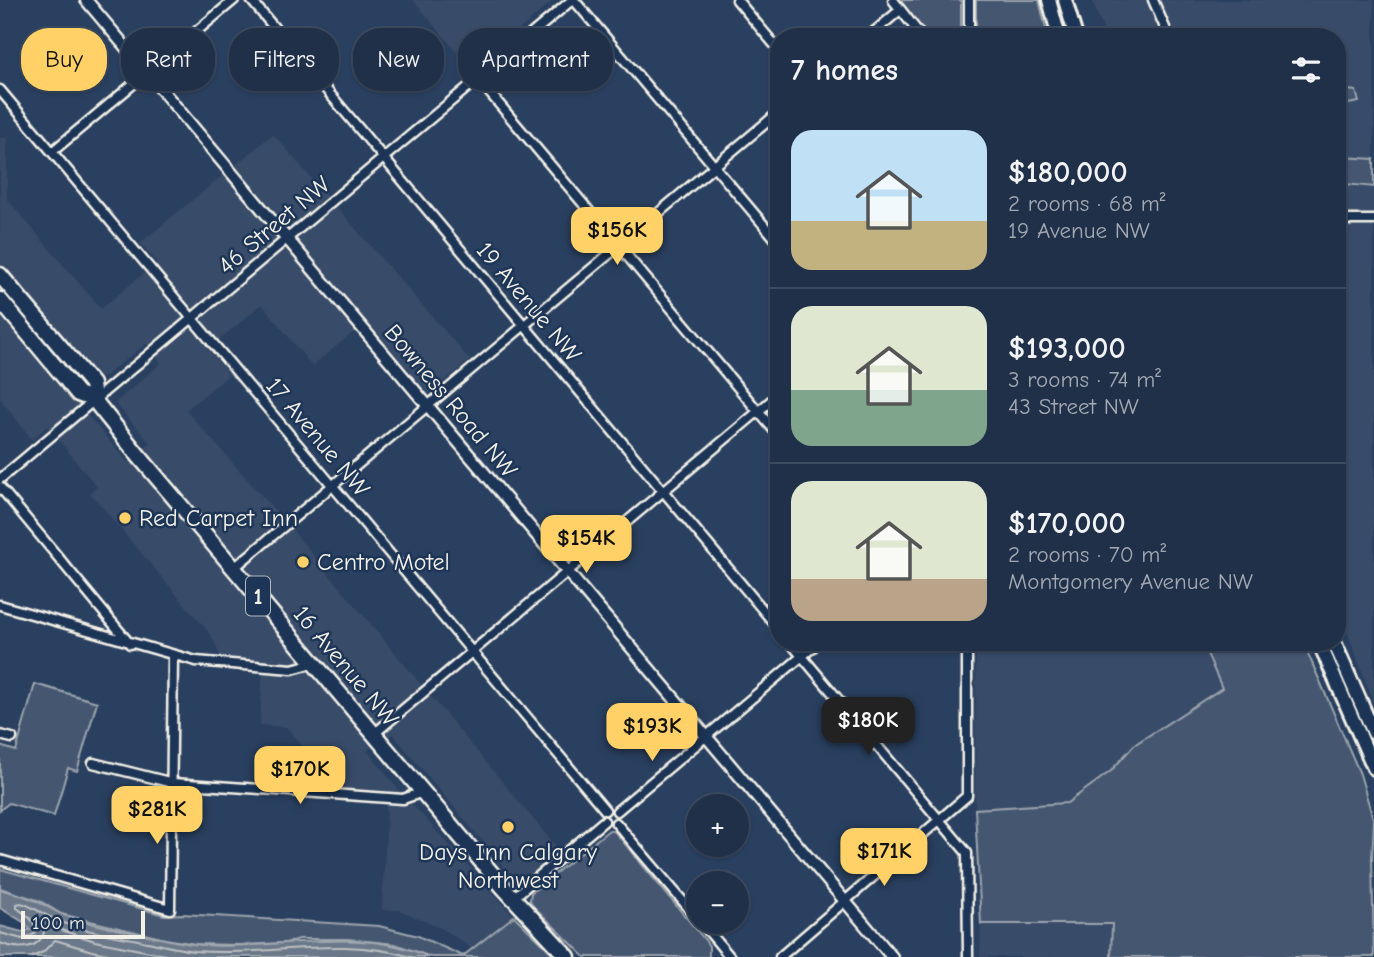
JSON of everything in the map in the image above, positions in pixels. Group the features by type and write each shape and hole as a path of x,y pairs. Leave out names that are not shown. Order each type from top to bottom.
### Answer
{"highway":[{"name":"16 Avenue NW","path":"0,275 92,384 94,400"},
{"name":"16 Avenue NW","path":"0,300 78,394 94,400 422,792 568,957"}],"main road":[{"path":"1049,0 1057,28"},
{"path":"1065,0 1073,28"},
{"path":"1323,651 1374,768"},
{"path":"1338,651 1374,733"}],"street":[{"name":"Bowness Road NW","path":"86,0 121,40"},
{"path":"200,28 234,0"},
{"name":"19 Avenue NW","path":"251,0 770,618"},
{"path":"573,0 770,232"},
{"name":"46 Street NW","path":"539,28 573,0"},
{"path":"737,0 770,39"},
{"path":"893,0 915,28"},
{"path":"969,0 969,28"},
{"path":"1153,0 1166,28"},
{"path":"879,28 900,10"},
{"name":"17 Avenue NW","path":"0,90 606,810"},
{"path":"53,151 124,91"},
{"name":"Bowness Road NW","path":"165,91 892,957"},
{"name":"46 Street NW","path":"0,479 464,91"},
{"path":"488,91 770,425"},
{"path":"234,568 770,119"},
{"path":"1346,220 1374,222"},
{"path":"374,734 770,401"},
{"path":"0,487 130,644"},
{"path":"0,605 196,661 292,669 314,663"},
{"path":"797,651 967,853 968,957"},
{"path":"617,811 808,651"},
{"path":"780,957 967,796 967,651"},
{"path":"0,860 170,909 173,656"},
{"path":"0,735 12,738"},
{"path":"93,763 173,783 403,799 422,792"},
{"path":"604,821 603,814 612,808 619,816 616,823"},
{"path":"513,898 604,821"},
{"path":"604,821 608,824 616,823"},
{"path":"616,823 686,906"},
{"path":"710,934 730,957"}],"shaded area":[{"path":"413,0 554,0 521,28 458,28 458,53 444,37 444,28 437,28"},
{"path":"901,0 961,0 961,28 920,28 903,7"},
{"path":"976,0 1039,0 1046,28 976,28"},
{"path":"1092,0 1374,0 1374,704 1346,628 1346,28 1103,28"},
{"path":"1346,87 1356,91 1359,102 1346,104"},
{"path":"273,134 470,360 429,394 366,322 312,366 262,304 208,349 229,375 186,410 293,531 560,851 518,884 393,734 367,750 392,782 514,916 472,949 443,929 399,910 382,910 387,810 381,793 338,791 287,727 260,725 263,663 221,658 211,635 90,493 97,487 47,426 32,440 0,398 0,314 128,462 150,443 115,403 161,363 146,344 102,378 96,376 0,263 0,138 7,138 7,199 101,309 157,262 140,243"},
{"path":"1346,157 1374,159 1374,187 1346,184"},
{"path":"976,651 1206,651 1223,688 1134,745 1111,771 1067,804 975,809"},
{"path":"1206,651 1307,651 1360,774 1374,822 1374,957 1111,957 1112,924 981,924 975,809 1067,803 1111,771 1134,745 1222,688"},
{"path":"35,684 97,702 77,771 68,768 54,816 9,803 0,810 0,746 16,751"},
{"path":"609,830 615,832 686,917 686,934 700,934 705,940 709,946 709,957 585,957 533,906 531,893"},
{"path":"0,869 164,915 379,926 418,936 463,956 514,916 556,957 431,957 395,944 348,939 299,939 286,943 240,945 196,944 61,914 40,901 0,888"},
{"path":"981,924 1112,924 1111,957 980,957"}],"water":[{"path":"0,889 31,898 61,914 83,921 186,943 223,946 342,940 401,947 429,957 0,957 0,926 22,932 30,930 25,923 0,908"}],"place":[{"name":"Red Carpet Inn","path":"125,518"},
{"name":"Centro Motel","path":"303,562"},
{"name":"Days Inn Calgary Northwest","path":"508,827"}]}
